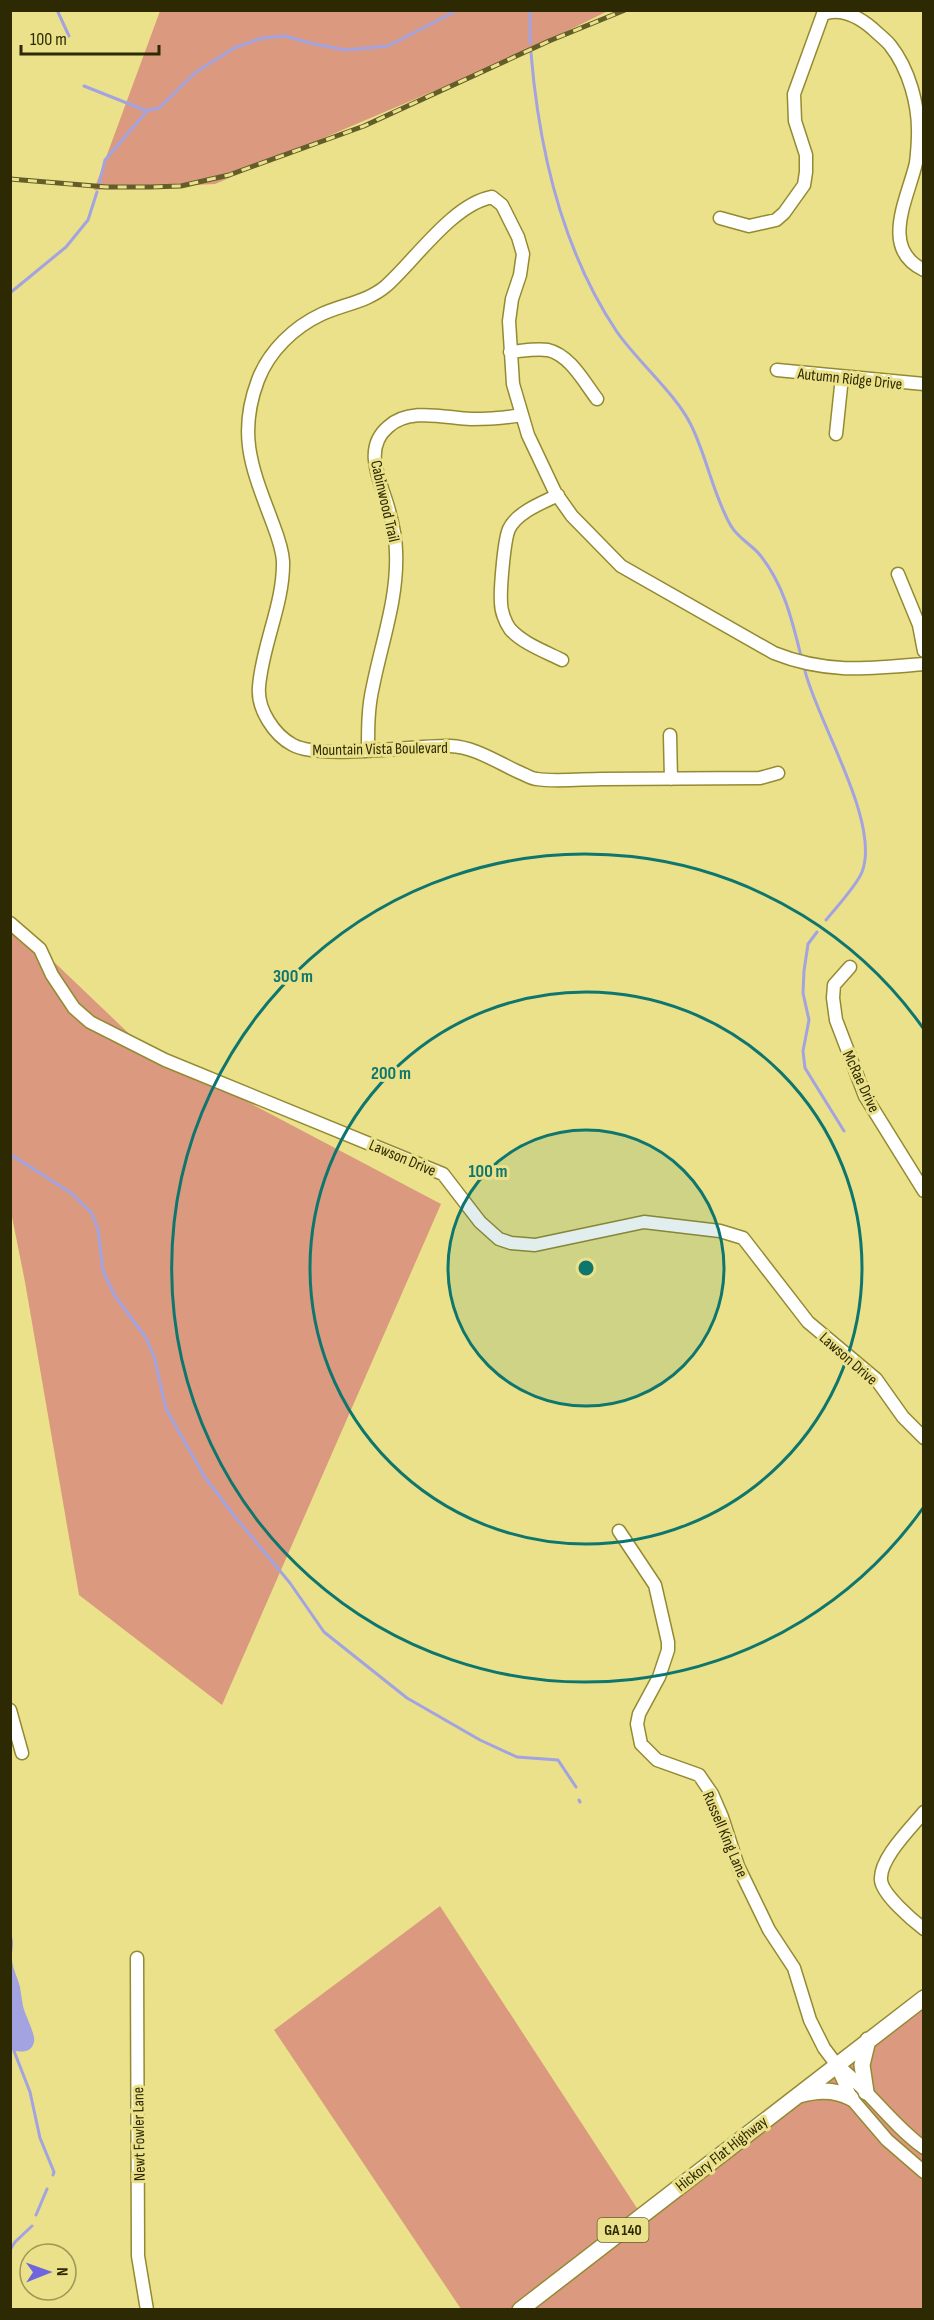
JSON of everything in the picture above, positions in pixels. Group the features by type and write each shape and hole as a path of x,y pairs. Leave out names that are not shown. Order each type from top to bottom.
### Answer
{"main road":[{"name":"Hickory Flat Highway","path":"520,2310 924,1998"},
{"path":"866,2092 862,2065 868,2040"},
{"path":"796,2096 813,2091 828,2091 851,2098"}],"street":[{"path":"720,218 749,226 776,220 784,213 804,185 806,155 795,121 794,94 824,14 832,11 847,12 869,26 890,44 907,73 915,103 918,133 916,162 900,216 900,247 916,266 924,270"},
{"name":"Mountain Vista Boulevard","path":"778,773 760,778 537,780 476,751 452,746 310,751 292,745 275,730 262,710 258,689 277,604 283,559 278,537 250,460 247,432 258,381 269,358 285,339 323,314 367,299 386,286 412,257 458,214 480,199 492,196 502,205 518,237 523,254 520,275 510,310 513,384 521,415 542,467 572,516 621,566 774,653 798,663 853,670 924,664"},
{"path":"510,352 548,350 558,355 572,366 597,399"},
{"name":"Autumn Ridge Drive","path":"777,370 924,384"},
{"path":"836,434 842,377"},
{"name":"Cabinwood Trail","path":"369,749 368,717 372,687 395,589 396,550 388,508 376,473 374,457 378,441 387,427 400,419 416,416 472,419 521,415"},
{"path":"558,495 536,505 519,517 509,529 501,603 510,629 562,660"},
{"path":"898,574 919,625 924,651"},
{"path":"670,735 671,779"},
{"name":"Lawson Drive","path":"10,923 40,950 52,975 74,1008 90,1022 165,1060 443,1174 480,1222 499,1239 511,1243 535,1245 644,1222 720,1231 743,1238 808,1322 876,1379 903,1417 924,1438"},
{"name":"McRae Drive","path":"850,967 834,985 836,1020 865,1096 924,1191"},
{"name":"Russell King Lane","path":"619,1531 655,1585 668,1642 668,1650 659,1677 639,1714 638,1737 647,1752 657,1760 699,1775 712,1794 738,1866 769,1930 794,1968 816,2034 836,2064"},
{"path":"10,1710 22,1753"},
{"path":"924,1812 890,1855 880,1879 884,1889 924,1929"},
{"name":"Newt Fowler Lane","path":"137,1958 138,2256 147,2310"},
{"path":"836,2064 852,2077 894,2123 924,2148"},
{"path":"836,2064 851,2098 887,2140 924,2172"}],"shaded area":[{"path":"160,10 608,11 514,57 215,184 94,190"},
{"path":"10,920 142,1046 441,1204 222,1705 79,1595 11,1212"},
{"path":"440,1906 646,2222 923,2006 923,2309 461,2309 274,2030"}],"water":[{"path":"10,1933 13,1943 13,1964 34,2039 33,2046 25,2051 11,2050"}],"waterway":[{"path":"57,10 69,36"},
{"path":"99,184 105,160 147,111 159,108 196,72 234,48 262,38 285,36 346,50 388,46 458,10"},
{"path":"530,10 530,43"},
{"path":"531,53 547,162 556,198 581,267 617,332 667,390 691,425 719,502 731,526 760,555 775,578 790,616 801,656"},
{"path":"84,86 147,111"},
{"path":"10,293 66,247 88,220 97,192"},
{"path":"805,671 856,801 866,851 862,872 851,890 826,920"},
{"path":"817,932 808,944 804,971 803,993 809,1020 803,1051 805,1068 844,1131"},
{"path":"10,1154 71,1193 91,1212 98,1229 103,1271 115,1296 146,1338 154,1356 166,1409 204,1476 290,1583 324,1632 407,1698 480,1740 517,1757 558,1760 576,1787"},
{"path":"14,2051 30,2092 40,2138 54,2172 53,2175"},
{"path":"36,2215 47,2189"},
{"path":"10,2250 32,2226"}],"railway":[{"path":"10,179 107,187 150,187 181,186 229,175 364,126 549,41 625,10"}]}
